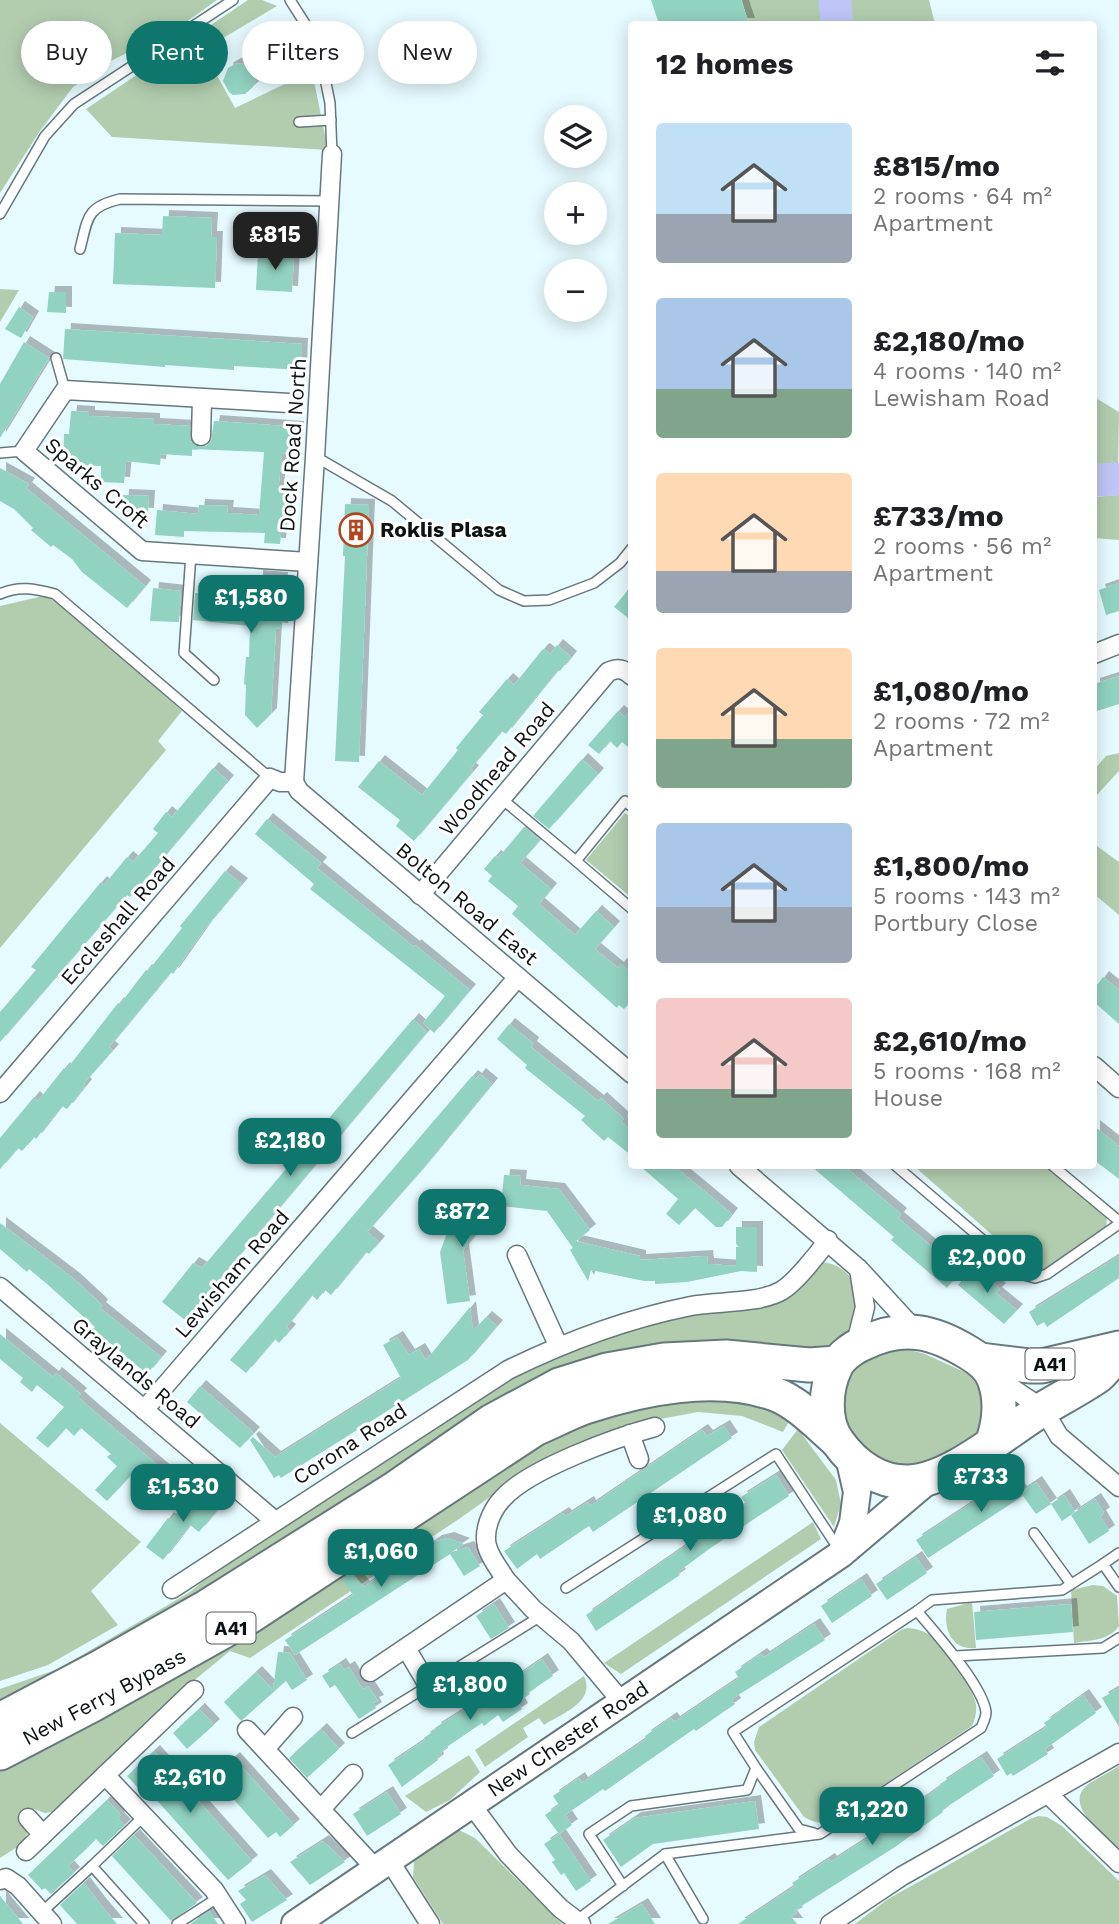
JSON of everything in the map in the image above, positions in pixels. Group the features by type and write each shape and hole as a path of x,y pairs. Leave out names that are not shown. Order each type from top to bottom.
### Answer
{"highway":[{"name":"A41","path":"846,1355 874,1338 916,1332 944,1338 987,1368 1042,1366 1119,1350"},
{"name":"A41","path":"842,1448 867,1471 883,1478 909,1482 932,1477 967,1460 1098,1375 1119,1350"},
{"path":"842,1448 829,1416 827,1395 846,1355"},
{"name":"New Ferry Bypass","path":"0,1720 208,1606 371,1504 492,1421 559,1385 607,1370 664,1360 726,1357 809,1366 846,1355"},
{"name":"A41","path":"987,1368 1000,1410 993,1441"},
{"name":"New Ferry Bypass","path":"0,1753 249,1617 535,1429 583,1408 630,1395 680,1387 748,1387 776,1395 793,1404 842,1448"}],"main road":[{"path":"841,1554 853,1523 858,1492 842,1448"},
{"name":"New Chester Road","path":"295,1924 841,1554 932,1477"}],"street":[{"name":"Dock Road North","path":"294,782 332,154"},
{"path":"65,390 289,403"},
{"name":"Sparks Croft","path":"65,390 24,452 142,551 308,562"},
{"path":"201,436 202,399"},
{"path":"1097,653 1119,644"},
{"name":"Woodhead Road","path":"420,895 608,672 615,668 628,673"},
{"path":"270,778 280,782 294,782"},
{"name":"Eccleshall Road","path":"0,1093 270,778"},
{"name":"Bolton Road East","path":"294,782 299,791 628,1071"},
{"name":"Lewisham Road","path":"144,1409 519,977"},
{"path":"1097,1069 1119,1088"},
{"path":"745,1169 859,1269 916,1332"},
{"name":"Corona Road","path":"172,1588 508,1370 558,1345 641,1317 693,1306 770,1296 783,1290 828,1240"},
{"path":"517,1255 558,1345"},
{"path":"846,1355 865,1307 859,1269"},
{"name":"Graylands Road","path":"0,1287 275,1521"},
{"path":"987,1368 1043,1409 1059,1436 1119,1486"},
{"path":"622,1702 570,1641 506,1580 485,1538 494,1511 504,1497 517,1486 561,1462 630,1434 655,1427"},
{"path":"630,1434 639,1459"},
{"path":"369,1672 506,1580"},
{"path":"406,1648 428,1685"},
{"path":"26,1852 194,1690"},
{"path":"265,1749 293,1717"},
{"path":"247,1730 321,1809 382,1865 430,1924"},
{"path":"830,1924 902,1876 1119,1753"},
{"path":"321,1809 353,1774"},
{"path":"105,1775 219,1897 236,1924"},
{"path":"1048,1794 1119,1863"},
{"path":"471,1804 508,1854 560,1908 579,1922"},
{"path":"28,1818 43,1835"},
{"path":"3,1879 18,1886 47,1918"}],"lane":[{"path":"0,214 45,136 74,104 233,0"},
{"path":"290,0 317,44 330,103 332,154"},
{"path":"299,122 331,121"},
{"path":"80,249 89,215 101,203 120,199 331,201"},
{"path":"56,358 65,390"},
{"path":"0,453 24,452"},
{"path":"315,457 392,501 499,590 524,601 549,600 594,583 620,563 628,553"},
{"path":"191,554 184,653 214,680"},
{"path":"0,594 30,587 55,594 270,778"},
{"path":"502,799 628,906"},
{"path":"576,861 625,801 628,804"},
{"path":"900,1169 1024,1275 1035,1278 1047,1274 1119,1223 1057,1169"},
{"path":"566,1588 776,1454 841,1554"},
{"path":"1034,1533 1071,1584"},
{"path":"820,1834 799,1829 733,1732 932,1600 1062,1590 1119,1553"},
{"path":"1103,1564 1119,1587"},
{"path":"579,1922 664,1854 820,1834 981,1728 986,1715 982,1702 956,1656 917,1611"},
{"path":"352,1733 541,1616"},
{"path":"956,1656 1104,1648 1119,1638"},
{"path":"623,1885 589,1834 631,1806 747,1790 755,1768"},
{"path":"47,1918 92,1866 144,1816"},
{"path":"664,1854 703,1919"},
{"path":"92,1866 144,1924"},
{"path":"177,1924 219,1897"}],"green space":[{"path":"0,0 217,0 188,21 126,21 126,53 112,60 112,21 21,21 21,84 77,84 40,131 0,193"},
{"path":"248,0 262,0 277,6 252,21 242,21 242,27 228,35 228,21 217,21"},
{"path":"742,0 826,0 829,21 748,21"},
{"path":"847,0 929,0 934,21 850,21"},
{"path":"126,82 222,84 235,108 285,84 315,84 328,150 112,137 86,109"},
{"path":"0,289 19,290 0,322"},
{"path":"1097,399 1119,412 1118,466 1097,470"},
{"path":"1119,495 1119,540 1097,538 1097,497"},
{"path":"43,596 58,602 182,711 158,741 166,750 0,948 0,606"},
{"path":"1119,753 1119,771 1097,795 1097,766 1106,756"},
{"path":"625,813 628,815 628,895 586,860"},
{"path":"1097,846 1119,862 1119,915 1097,897"},
{"path":"917,1169 1051,1169 1107,1217 1106,1229 1041,1272 1033,1271"},
{"path":"822,1262 843,1270 850,1277 858,1296 852,1329 845,1339 829,1352 395,1477 0,1709 0,1689 58,1669 190,1592 209,1576 497,1384 562,1352 615,1332 720,1310"},
{"path":"903,1348 925,1354 982,1380 989,1392 979,1437 931,1464 891,1470 845,1434 843,1400 845,1385 857,1368 874,1357"},
{"path":"707,1396 770,1408 791,1418 783,1432 742,1416 698,1412 655,1420 514,1480 250,1658 230,1651 191,1683 58,1811 45,1813 34,1809 21,1821 27,1833 25,1842 0,1858 0,1766 474,1481 582,1421 644,1404"},
{"path":"0,1423 141,1542 91,1591 118,1625 48,1665 0,1681"},
{"path":"798,1429 836,1480 841,1504 834,1527 782,1450"},
{"path":"813,1522 821,1539 621,1674 604,1663"},
{"path":"1093,1585 1103,1586 1117,1596 1119,1626 1110,1635 1074,1643 1071,1590"},
{"path":"972,1602 976,1648 968,1648 961,1646 951,1637 946,1617 947,1609"},
{"path":"907,1628 933,1636 956,1657 975,1702 976,1713 972,1726 834,1818 815,1822 804,1817 755,1750 754,1742 759,1727"},
{"path":"584,1676 587,1685 585,1693 576,1706 544,1725 539,1718 523,1728 528,1737 485,1767 475,1750"},
{"path":"469,1755 480,1772 450,1800 426,1812 405,1796"},
{"path":"1119,1766 1119,1850 1090,1821 1080,1803 1080,1795 1093,1781"},
{"path":"1038,1816 1047,1817 1062,1826 1119,1881 1119,1924 855,1924 888,1899"},
{"path":"459,1830 475,1838 562,1924 443,1924 413,1877 414,1862 419,1852"}],"building":[{"path":"651,0 741,0 748,21 658,21"},
{"path":"242,64 242,84 254,84 245,94 233,95 225,84 228,84 228,68"},
{"path":"163,216 212,218 211,237 217,237 215,288 113,284 115,233 162,235"},
{"path":"258,253 294,255 292,292 256,290"},
{"path":"49,292 66,292 66,313 47,312"},
{"path":"19,307 33,317 21,338 5,329"},
{"path":"65,329 302,344 301,370 234,366 234,370 165,367 63,359"},
{"path":"24,342 49,358 0,438 0,384"},
{"path":"71,411 89,412 89,416 154,419 154,424 190,426 191,441 200,447 211,441 214,421 298,427 296,454 282,453 278,491 287,492 285,523 282,523 280,544 264,543 265,533 184,531 184,537 155,535 157,510 198,514 199,505 228,506 227,513 259,515 264,452 192,449 192,456 161,454 160,465 126,461 124,483 101,482 101,466 63,465 64,434 69,434"},
{"path":"0,468 29,484 26,488 145,586 127,608 82,572 72,559 53,545 51,547 31,530 33,528 14,509 0,501"},
{"path":"123,495 149,496 148,514 122,512"},
{"path":"345,504 369,505 359,762 335,761"},
{"path":"257,576 282,578 283,602 282,629 276,628 271,714 257,728 245,715 244,684 246,657 249,657 250,626 193,620 195,593 227,595 228,589 257,589"},
{"path":"1119,583 1119,611 1106,615 1099,590"},
{"path":"153,588 181,591 179,622 150,621"},
{"path":"628,590 628,618 614,607"},
{"path":"557,645 571,657 506,734 502,731 470,769 473,771 414,841 396,826 400,820 358,787 379,761 422,795 483,715 479,712 507,679 514,685 542,650 550,654"},
{"path":"1119,676 1119,704 1097,711 1097,683"},
{"path":"618,711 625,717 628,713 628,747 622,742 617,748 610,741 599,754 588,745"},
{"path":"582,759 598,774 549,829 533,816"},
{"path":"213,768 228,781 130,897 127,895 0,1042 0,1012 36,970 31,967 101,882 104,885 127,857 133,862 158,833 153,829 166,812 172,817"},
{"path":"267,819 321,863 317,868 470,990 434,1033 423,1023 445,996 310,889 314,884 255,834"},
{"path":"524,827 540,840 520,863 551,889 539,904 575,935 596,911 614,927 595,949 618,968 621,964 628,970 628,1005 624,1009 619,1005 617,1008 512,914 518,906 488,881 492,876 484,869 495,856 498,858"},
{"path":"225,871 242,884 206,927 173,974 171,972 109,1047 113,1050 84,1083 86,1085 67,1109 62,1106 36,1139 34,1137 22,1151 18,1148 0,1169 0,1138 34,1097 38,1101 64,1068 66,1070 118,1003 120,1004 146,970 148,971"},
{"path":"1103,977 1119,990 1119,1024 1097,1005 1097,985"},
{"path":"413,1019 427,1032 185,1320 162,1302 193,1263 202,1268"},
{"path":"509,1024 533,1043 531,1047 598,1101 601,1098 624,1119 621,1122 628,1128 628,1153 608,1137 604,1141 581,1120 585,1116 525,1068 527,1065 497,1039"},
{"path":"480,1074 492,1084 367,1232 379,1242 369,1254 366,1252 331,1295 325,1290 317,1300 312,1295 286,1327 290,1330 279,1343 275,1339 246,1373 230,1360 472,1076 476,1079"},
{"path":"1097,1128 1119,1146 1119,1179 1097,1162"},
{"path":"643,1169 678,1169 732,1214 722,1227 716,1227 695,1208 679,1225 666,1214 678,1199"},
{"path":"815,1169 848,1169 901,1214 898,1218 961,1271 947,1288 891,1240 894,1237"},
{"path":"504,1175 521,1176 520,1185 559,1189 590,1230 576,1241 640,1256 640,1260 707,1256 708,1264 736,1266 736,1247 739,1247 736,1244 736,1227 757,1227 757,1272 741,1271 687,1282 655,1284 655,1281 591,1270 588,1281 570,1250 573,1248 547,1211 501,1206"},
{"path":"477,1195 495,1212 463,1250 470,1301 447,1304 440,1252 447,1233 445,1231"},
{"path":"0,1223 74,1279 102,1305 100,1308 161,1357 147,1374 93,1329 95,1327 47,1284 29,1269 27,1272 0,1249"},
{"path":"1119,1256 1119,1278 1047,1327 1044,1322 1037,1326 1029,1312"},
{"path":"978,1269 1000,1289 996,1293 1017,1310 1004,1324 958,1285 970,1271 974,1274"},
{"path":"470,1307 473,1331 486,1317 497,1326 468,1360 281,1478 279,1475 274,1478 250,1440 253,1437 275,1457 401,1378 383,1345 397,1337 409,1355 419,1349 426,1360"},
{"path":"0,1334 53,1377 56,1373 81,1394 78,1397 167,1473 153,1489 134,1472 107,1501 95,1490 117,1466 107,1457 111,1454 81,1428 74,1436 66,1428 48,1448 36,1438 64,1407 37,1385 32,1392 20,1382 23,1378 0,1359"},
{"path":"200,1386 254,1433 240,1448 187,1402"},
{"path":"724,1426 732,1438 593,1532 589,1526 540,1559 537,1554 517,1569 504,1551 563,1513 566,1516 588,1502 590,1506 702,1430 707,1436"},
{"path":"776,1475 789,1496 712,1547 678,1572 680,1575 596,1631 586,1615 746,1504 741,1497"},
{"path":"1011,1477 1021,1492 1036,1482 1051,1504 1036,1514 1023,1496 928,1558 916,1540"},
{"path":"196,1489 219,1508 199,1532 190,1525 163,1560 146,1547 168,1518 171,1520"},
{"path":"1064,1495 1075,1512 1062,1521 1051,1504"},
{"path":"1095,1499 1104,1513 1100,1516 1109,1531 1089,1544 1071,1515"},
{"path":"448,1538 464,1544 452,1552 468,1547 480,1566 464,1576 450,1554 295,1655 285,1640 353,1595 342,1579 352,1573 364,1587 413,1553 415,1556 436,1541"},
{"path":"916,1557 927,1573 887,1600 876,1584"},
{"path":"861,1579 872,1596 832,1623 821,1606"},
{"path":"494,1604 509,1628 491,1639 476,1616"},
{"path":"1071,1604 1073,1632 976,1640 974,1612"},
{"path":"814,1624 825,1640 732,1699 735,1704 696,1731 694,1729 605,1791 603,1789 565,1815 572,1825 559,1834 545,1815 559,1805 553,1796 579,1778 582,1783 646,1739 645,1736 671,1718 674,1722 739,1678 735,1672 761,1654 764,1657"},
{"path":"278,1652 290,1653 307,1680 292,1690 286,1681 241,1721 224,1702 256,1672 273,1690"},
{"path":"542,1659 553,1676 518,1702 522,1709 503,1722 498,1715 484,1726 482,1723 441,1751 438,1760 402,1787 388,1765 425,1740 435,1728 478,1703"},
{"path":"340,1664 344,1670 349,1667 360,1685 364,1689 368,1686 378,1701 373,1703 376,1708 359,1719 335,1685 330,1688 322,1676"},
{"path":"1119,1688 1119,1727 1102,1698"},
{"path":"1083,1695 1096,1713 1045,1749 1048,1754 1013,1776 1011,1773 1007,1776 997,1759 1047,1727 1044,1723"},
{"path":"199,1709 214,1725 187,1749 173,1733"},
{"path":"321,1729 339,1749 307,1778 289,1758"},
{"path":"154,1751 252,1861 228,1880 146,1788 142,1792 127,1776"},
{"path":"981,1757 994,1776 942,1810 943,1812 895,1847 795,1910 797,1913 791,1916 797,1924 738,1924 795,1886 792,1883 829,1859 831,1862 891,1823 941,1786 940,1784"},
{"path":"234,1758 294,1825 280,1837 276,1832 268,1838 213,1776"},
{"path":"387,1792 401,1814 367,1836 353,1814"},
{"path":"107,1800 121,1815 118,1818 125,1825 103,1846 96,1839 68,1866 74,1873 51,1894 45,1888 42,1890 28,1875"},
{"path":"755,1801 759,1829 653,1844 621,1867 603,1840 635,1818"},
{"path":"559,1834 591,1881 576,1891 564,1873 561,1875 552,1862 555,1860 544,1844"},
{"path":"134,1835 197,1903 171,1921 112,1856"},
{"path":"323,1841 345,1862 310,1885 290,1862"},
{"path":"265,1875 287,1900 252,1922 240,1904 246,1900 238,1891"},
{"path":"84,1883 117,1924 77,1924 60,1905"},
{"path":"0,1896 23,1924 0,1924"},
{"path":"642,1904 655,1924 608,1924"},
{"path":"209,1911 218,1924 190,1924"}],"waterway":[{"path":"835,0 837,21"},
{"path":"1097,480 1119,479"}],"place":[{"name":"Roklis Plasa","path":"356,530"}]}
